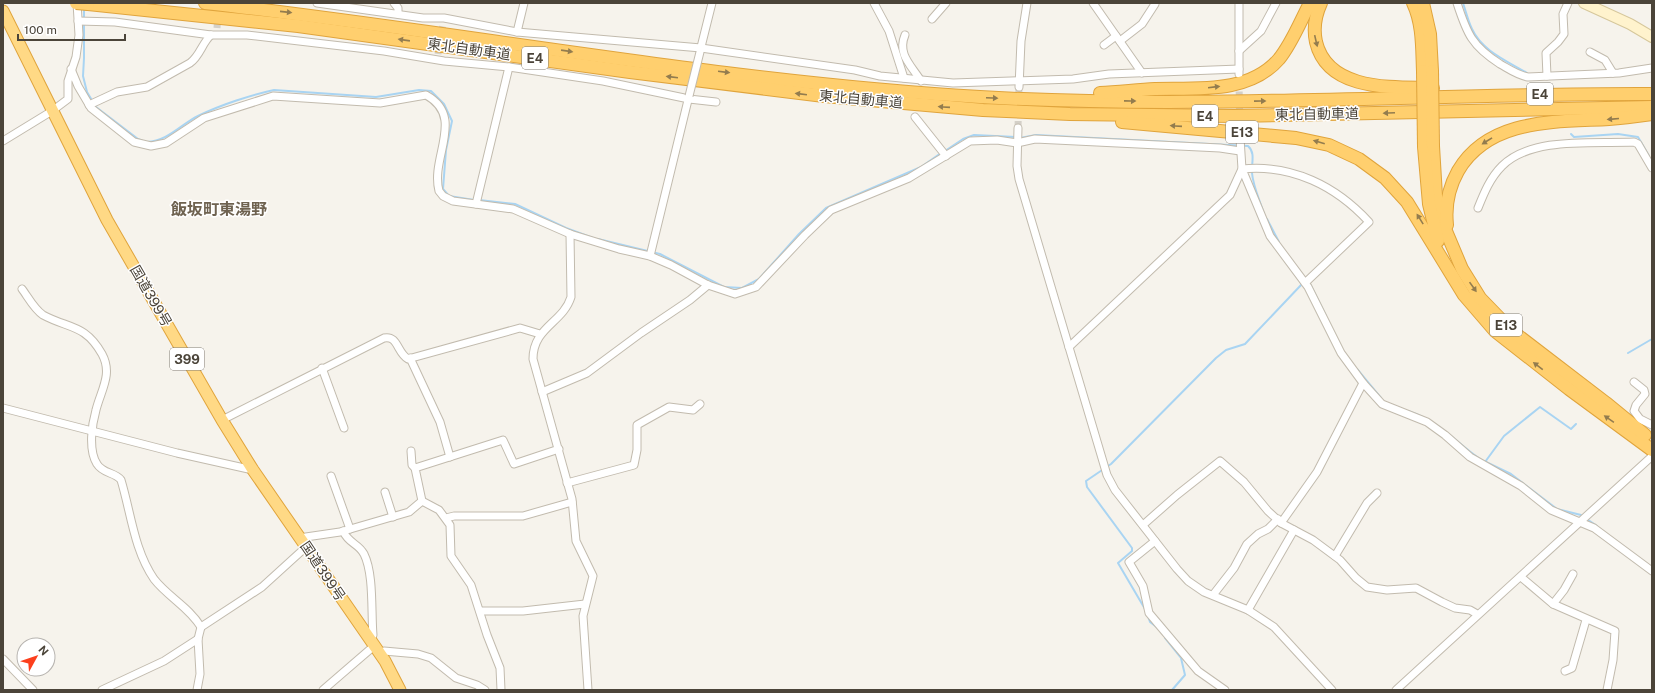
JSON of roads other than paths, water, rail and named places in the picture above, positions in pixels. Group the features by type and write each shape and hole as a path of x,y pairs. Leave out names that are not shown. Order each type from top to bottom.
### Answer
{"highway":[{"name":"東北自動車道","path":"80,3 298,26 630,72 824,96 983,110 1070,114 1234,116 1652,107"},
{"name":"東北自動車道","path":"205,3 306,14 756,76 930,94 1036,99 1231,101 1550,94 1652,94"},
{"path":"1036,99 1139,90 1210,88 1247,81 1259,75 1278,60 1285,51 1310,3"},
{"path":"1321,3 1314,23 1315,35 1322,56 1340,74 1360,83 1417,88 1604,90 1652,94"},
{"path":"1413,3 1419,20 1427,71"},
{"name":"E13","path":"1423,3 1430,34 1427,71 1429,147 1438,210 1454,253 1470,284 1501,321 1652,441"},
{"name":"国道399号","path":"4,17 108,220 222,420 253,470 374,647 400,690"},
{"name":"E13","path":"983,110 1296,138 1329,146 1363,162 1397,189 1416,214 1464,295 1494,331 1651,454"},
{"path":"1454,253 1447,222 1450,188 1465,160 1478,146 1489,139 1513,129 1536,124 1612,119 1652,114"},
{"path":"1429,147 1429,204 1436,236 1446,265"}],"main road":[{"path":"1584,3 1630,24 1652,37"}],"street":[{"path":"3,141 52,111 68,99 68,81 76,57 82,21 80,3"},
{"path":"317,3 517,32 701,50 921,81 1020,84 1109,74 1239,72 1239,3"},
{"path":"394,3 398,8 398,14"},
{"path":"517,32 524,3"},
{"path":"651,253 712,3"},
{"path":"874,3 889,31 904,78"},
{"path":"932,19 946,3"},
{"path":"1020,84 1021,41 1027,3"},
{"path":"1093,3 1142,73"},
{"path":"1239,51 1261,31 1276,3"},
{"path":"1457,3 1473,42 1487,54 1520,75 1547,76 1613,73 1652,68"},
{"path":"1547,76 1546,53 1564,34 1563,14 1568,3"},
{"path":"1104,45 1118,39 1142,24 1155,4"},
{"path":"82,21 115,22 247,35 438,57 603,81 716,102"},
{"path":"92,103 117,92 147,87 190,63 195,59 205,41 215,32"},
{"path":"905,35 901,43 902,53 921,81"},
{"path":"1590,52 1605,60 1613,73"},
{"path":"476,200 509,67"},
{"path":"71,69 78,86 92,103 134,142 151,146 166,143 204,118 273,96 380,103 426,95 436,102 446,116 446,131 438,163 439,191 448,200 476,200 513,209 570,234 651,253 708,285 736,294 750,290 761,283 805,235 831,210 908,178 944,153 970,142 1017,136 1035,139 1220,148 1240,145 1249,168 1270,236 1307,281 1341,352 1363,383 1382,404 1426,422 1445,435 1470,457 1521,486 1551,510 1584,518 1594,528 1652,571"},
{"path":"915,117 944,153"},
{"path":"1017,136 1017,166 1019,179 1107,475 1115,490 1188,581 1213,595 1248,610 1274,628 1332,690"},
{"path":"1478,208 1487,186 1502,165 1508,160 1533,147 1634,142 1638,144 1652,168"},
{"path":"1069,347 1223,203 1249,168"},
{"path":"1249,168 1292,173 1315,180 1341,195 1369,222 1307,281"},
{"path":"570,234 571,297 568,305 540,334 534,347 533,359 559,449 572,502 576,541 593,576 583,616 588,690"},
{"path":"542,392 586,373 690,300 708,285"},
{"path":"22,289 35,307 43,314 84,331 103,356 107,374 95,410 93,455 96,464 104,472 118,477 121,480 136,538 150,573 164,591 194,616 201,627"},
{"path":"222,420 322,368 368,345 388,337 394,340 404,357 410,358 520,328 540,334"},
{"path":"410,358 440,422 450,457"},
{"path":"322,368 344,428"},
{"path":"1634,382 1644,390 1645,394 1636,405 1634,411 1640,419 1652,425"},
{"path":"1213,595 1234,568 1247,544 1258,534 1280,521 1317,472 1363,383"},
{"path":"567,482 634,465 637,450 636,424 669,407 693,410 700,404"},
{"path":"3,408 177,453 253,470"},
{"path":"414,468 503,440 514,464 559,449"},
{"path":"411,451 412,465 422,502"},
{"path":"1396,690 1477,614 1521,577 1651,454"},
{"path":"1143,525 1176,495 1220,461 1244,482 1280,521 1314,540 1344,563 1356,578 1367,586 1387,590 1416,588 1455,608 1470,610 1477,614"},
{"path":"331,476 347,530 347,539 360,548 367,564 374,647"},
{"path":"385,492 393,517"},
{"path":"1335,556 1367,502 1377,493"},
{"path":"299,538 347,530 393,517 409,512 422,502"},
{"path":"422,502 431,505 446,518 450,525 452,559 471,585 487,635 500,668 501,690"},
{"path":"446,518 454,516 523,516 572,502"},
{"path":"1248,610 1294,530"},
{"path":"1155,541 1129,562 1143,586 1149,613 1198,671 1225,690"},
{"path":"196,690 200,674 198,639 201,627 262,587 306,547"},
{"path":"1553,604 1564,590 1573,574"},
{"path":"1521,577 1553,604 1586,620 1602,624 1615,631 1613,660 1607,690"},
{"path":"480,611 523,611 585,604"},
{"path":"1565,671 1572,668 1586,620"},
{"path":"102,690 164,661 198,639"},
{"path":"323,690 374,647"},
{"path":"374,647 384,652 418,654 431,658 456,678 477,685 485,690"},
{"path":"3,659 33,690"}],"waterway":[{"path":"1463,3 1468,20 1476,37 1503,60 1527,73"},
{"path":"84,9 83,76 87,92 96,107 138,139 143,141"},
{"path":"147,142 168,136 198,116 216,108 274,90 376,97 419,90 431,91 444,104 452,121 446,150 443,189 449,196 474,200"},
{"path":"1571,134 1574,137 1618,134 1638,137 1649,156"},
{"path":"945,151 963,139 974,135 1016,137"},
{"path":"1020,138 1036,135 1248,146 1253,155 1252,173 1264,214"},
{"path":"598,239 660,254 724,287 742,288 759,279 799,234 826,208 921,167 941,153"},
{"path":"479,200 515,204 566,228 593,238"},
{"path":"1267,219 1279,242"},
{"path":"1309,282 1326,316"},
{"path":"1145,609 1118,563 1132,551 1132,548 1087,487 1086,481 1111,464 1216,358 1226,350 1245,344 1302,284"},
{"path":"1628,353 1652,339"},
{"path":"1357,369 1381,398"},
{"path":"1485,462 1504,436 1540,407 1571,429 1576,424"},
{"path":"1408,411 1420,415 1438,426 1480,459"},
{"path":"1486,462 1511,474 1557,509 1581,515 1597,526"},
{"path":"1148,616 1150,622 1158,628"},
{"path":"1165,638 1181,658 1185,675 1172,690"}],"tunnel":[{"path":"217,28 219,3"},
{"path":"438,54 443,24"},
{"path":"1239,81 1240,136"},
{"path":"1018,128 1019,87"}],"district":[{"name":"飯坂町東湯野","path":"219,209"}]}
